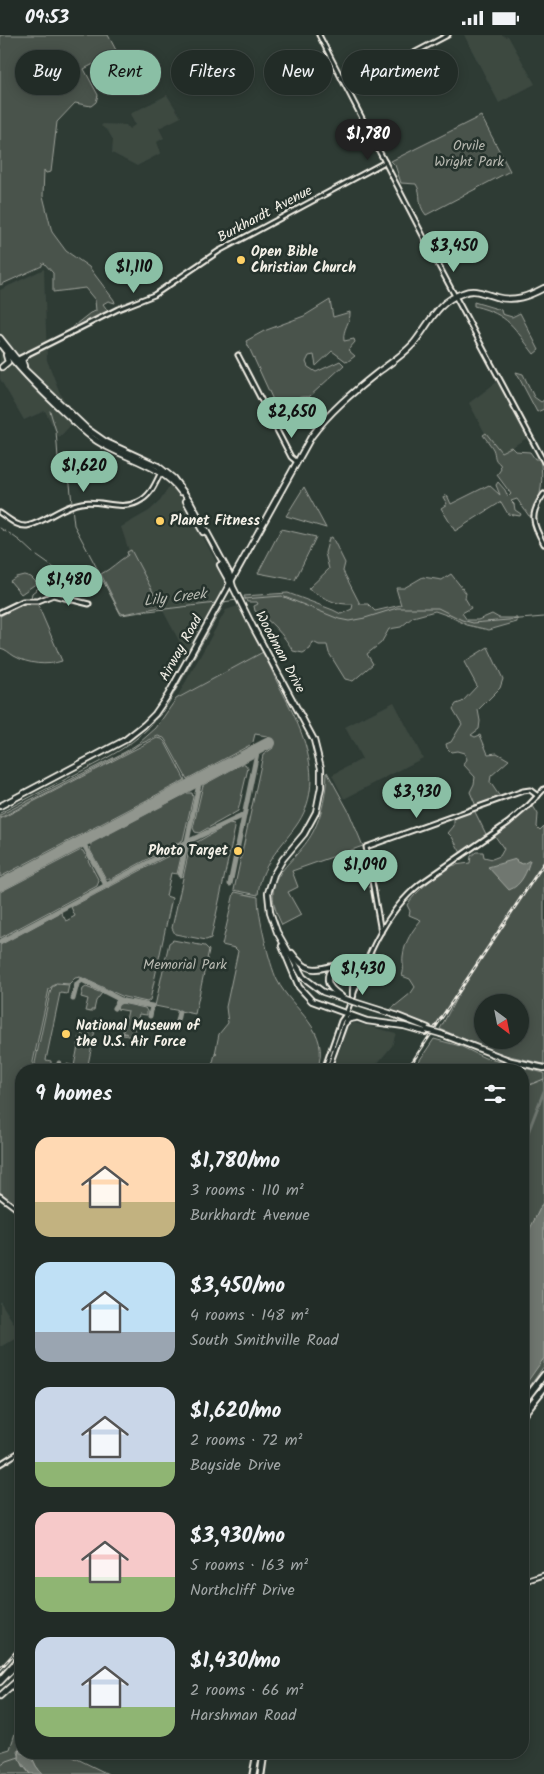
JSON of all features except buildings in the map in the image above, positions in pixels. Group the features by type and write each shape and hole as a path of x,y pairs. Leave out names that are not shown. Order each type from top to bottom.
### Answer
{"highway":[{"path":"529,1395 544,1375"},
{"path":"529,1407 544,1388"},
{"path":"254,1774 256,1759"},
{"path":"261,1774 264,1759"}],"main road":[{"path":"456,296 474,291 502,298 517,299 544,288"},
{"name":"Airway Road","path":"0,806 125,740 144,725 155,713 168,695 219,604 233,585 238,569 311,437 354,392 408,349 430,317 456,296"},
{"path":"0,338 28,378 93,438 111,449 161,471 170,480 182,494 233,585"},
{"path":"0,345 80,422 101,438 161,471 177,482 229,573 233,585 232,591 219,604"},
{"path":"0,345 8,361 1,368"},
{"path":"27,355 22,360 22,363 30,375"},
{"path":"229,573 232,574 238,569"},
{"name":"Woodman Drive","path":"233,585 315,741 320,758 322,779 316,812 308,828 278,866 272,878 268,901 270,912 275,927 297,968 307,981 323,992 349,999"},
{"name":"Woodman Drive","path":"307,727 319,768 318,797 308,824 271,873 267,886 267,914 297,972 308,985 320,993 349,999"},
{"path":"275,927 293,955 306,968 318,969 342,963 363,971"},
{"path":"282,944 294,978 305,995 321,1006 356,1018 427,1030"},
{"path":"363,971 339,965 332,968 328,973 328,984 332,989 354,1003 394,1015 439,1035 501,1058 525,1064"},
{"path":"345,966 353,974 349,999"},
{"path":"345,1023 350,1019 356,1018"},
{"path":"529,1065 544,1068"},
{"path":"0,1680 15,1666"},
{"path":"0,1696 15,1682"}],"street":[{"path":"318,35 342,79"},
{"path":"419,50 448,35"},
{"path":"351,95 544,462"},
{"name":"Burkhardt Avenue","path":"1,368 118,309 159,292 223,248 385,163"},
{"path":"238,355 291,457 298,462"},
{"path":"0,513 16,524 28,526 69,506 80,503 131,505 147,496 161,471"},
{"path":"544,494 536,506 533,517 535,527 544,544"},
{"path":"0,612 23,601 38,601 48,596 58,595 89,604"},
{"path":"330,1064 345,1023 349,999 381,933 396,908 414,889 510,822 544,789"},
{"path":"381,933 366,847 523,791 530,790 538,796"},
{"path":"326,1064 341,1021 346,1014"},
{"path":"0,1196 15,1207"},
{"path":"0,1464 15,1455"},
{"path":"529,1580 544,1575"},
{"path":"0,1680 15,1662"}],"shaded area":[{"path":"464,35 508,36 535,84 499,103"},
{"path":"167,95 181,117 159,128 164,138 157,142 161,153 137,166 112,153 113,140 108,131 101,126 103,124 126,125 129,129 135,125 130,114"},
{"path":"44,269 47,360 60,393 78,417 59,438 45,411 24,420 0,379 0,290"},
{"path":"498,381 527,438 497,456 469,403"},
{"path":"171,484 187,506 225,579 225,584 186,654 131,551 129,551 121,527 149,511 160,501"},
{"path":"238,606 262,650 259,652 260,654 176,699 226,610"},
{"path":"394,702 423,758 344,799 332,775 362,759 345,727"},
{"path":"516,859 517,862 523,864 530,860 523,878 509,890 488,867"},
{"path":"355,1023 396,1033 392,1046 377,1064 333,1064 342,1045 346,1029 350,1024"},
{"path":"544,1200 544,1358 529,1379 529,1231"},
{"path":"0,1301 15,1325 15,1338 0,1346"},
{"path":"19,1759 33,1759 42,1774 30,1774"}],"green space":[{"path":"0,35 108,35 116,50 90,50 90,66 84,69 90,80 90,95 98,95 96,102 91,106 75,103 57,122 51,172 46,173 44,170 43,196 52,232 66,251 89,267 115,303 108,301 103,304 108,311 71,330 90,313 96,311 95,300 85,288 53,292 53,273 44,263 42,266 0,285"},
{"name":"Orvile Wright Park","path":"481,116 510,171 426,215 421,207 416,184 401,183 395,165 391,161"},
{"path":"330,300 333,317 350,312 344,333 344,341 354,339 355,342 348,350 355,356 347,362 332,351 316,366 314,355 309,356 306,362 308,367 316,372 340,361 344,365 309,397 282,401 273,400 246,341 264,331 304,316"},
{"path":"474,302 501,310 502,314 512,317 520,313 539,350 534,354 510,323 496,313 474,306"},
{"path":"516,372 523,374 534,397 541,402 544,400 544,409 537,412"},
{"path":"486,433 501,452 511,447 515,451 530,452 535,459 540,459 542,480 538,502 533,516 529,516 517,499 511,501 514,504 515,510 521,514 520,516 508,514 501,502 455,531 441,508 447,504 443,497 447,495 451,504 489,485 500,495 496,485 498,482 508,497 511,494 497,475 501,469 500,464 496,459 493,449 483,435"},
{"path":"304,487 326,528 286,516"},
{"path":"281,529 316,537 295,580 258,573"},
{"path":"332,537 345,563 343,571 360,604 368,604 375,611 401,605 396,588 404,588 423,577 442,580 451,574 466,593 465,598 471,608 462,613 467,620 478,620 492,614 499,618 517,618 517,622 489,630 467,625 435,611 413,617 401,627 389,629 381,643 367,654 373,664 353,681 345,679 329,653 327,645 319,645 313,642 310,649 303,653 293,651 276,628 255,611 254,606 258,604 257,602 247,602 244,596 288,593 341,614 352,609 353,604 334,602 308,589 329,569 325,553 329,538"},
{"path":"131,550 161,607 123,614 120,612 101,574 128,555 127,552"},
{"path":"24,575 31,577 37,583 21,594 10,581"},
{"path":"26,603 37,603 62,661 44,664 31,662 19,659 0,648 0,616"},
{"path":"488,647 503,679 500,688 478,710 479,729 471,735 475,737 480,735 488,754 497,753 509,760 491,776 490,782 500,797 476,806 470,792 475,777 464,765 467,759 464,753 451,752 446,744 451,742 462,724 453,709 456,704 462,702 477,686 464,662"},
{"path":"263,652 302,734 311,772 306,808 296,826 267,866 258,895 234,890 263,755 273,748 267,736 255,734 250,745 187,779 164,738 158,736 0,818 0,815 125,752 156,728 176,699"},
{"path":"157,738 165,742 185,780 0,877 0,819"},
{"path":"245,764 248,768 238,811 199,833 195,832 193,828 203,785"},
{"path":"327,772 348,810 363,846 292,871 298,887 288,892 301,915 282,925 275,908 273,894 275,883 280,873 305,845 313,832 323,802"},
{"path":"187,793 192,793 193,797 183,840 111,879 106,879 90,850 91,843"},
{"path":"533,806 538,814 537,827 540,830 544,826 544,1064 501,1054 489,1049 529,1049 529,994 474,994 474,1043 440,1029 467,978 434,1028 390,1010 411,993 415,987 410,979 402,976 403,956 409,936 421,920 409,915 410,911 407,905 429,882 449,867 470,863 471,856 476,852 483,852 484,857 492,859 500,856 504,849 495,836"},
{"path":"474,810 487,836 461,853 448,833 454,826 454,820 459,815"},
{"path":"229,824 234,825 235,828 211,938 206,940 175,934 172,928 190,846"},
{"path":"81,850 99,881 97,886 0,938 0,892"},
{"path":"178,852 181,857 177,874 171,873 166,896 172,898 150,1000 147,1002 124,997 80,977 75,978 69,984 56,983 49,989 33,1064 15,1064 15,1204 0,1193 0,945 61,912 66,921 75,916 71,907"},
{"path":"235,892 258,897 267,951 277,980 315,1032 319,1043 320,1056 318,1064 212,1064 219,1034 228,1023 226,1007 238,951 235,948 222,945"},
{"name":"Memorial Park","path":"173,940 205,946 209,950 195,1014 155,1006 169,943"},
{"path":"57,984 69,985 67,994 60,993 46,1060 51,1061 51,1064 35,1064 50,993 52,987"},
{"path":"86,987 102,993 96,1001 94,1010 91,1010 91,1012 85,1011 88,999 81,997 83,989"},
{"path":"122,1003 145,1008 147,1011 147,1015 139,1014 133,1037 123,1035 123,1033 127,1034 123,1032 128,1011 117,1009 118,1005"},
{"path":"85,1031 89,1033 95,1031 88,1064 74,1064 80,1036"},
{"path":"434,1039 460,1046 485,1058 509,1064 417,1064"},
{"path":"529,1069 544,1073 544,1366 529,1387"},
{"path":"15,1733 15,1759 20,1759 23,1766 30,1774 0,1774 0,1752 10,1749"},
{"path":"33,1759 77,1759 108,1774 42,1774"}],"waterway":[{"path":"50,411 56,431 58,458 70,484 72,503"},
{"path":"72,507 74,525 99,572"},
{"path":"0,528 6,532"},
{"path":"9,533 33,553"},
{"path":"37,556 57,570 76,579 80,580 98,572"},
{"path":"44,583 55,569"},
{"name":"Lily Creek","path":"100,575 121,615 216,603"},
{"path":"31,598 32,593 42,585"},
{"name":"Lily Creek","path":"243,599 282,596 339,619 349,621 397,608 438,608 462,620 473,623 544,617"},
{"name":"Lily Creek","path":"223,602 237,600"},
{"path":"0,813 114,754 149,727 160,716 169,702 225,602"},
{"path":"529,1085 544,1079"},
{"path":"529,1130 544,1091"},
{"path":"0,1766 15,1758"}],"taxiway":[{"path":"230,884 258,748"},
{"path":"180,875 200,779"},
{"path":"0,942 187,842 244,815"},
{"path":"82,841 106,885"},
{"path":"73,999 77,984 82,980 123,1001"},
{"path":"114,1008 118,1002 123,1001 152,1006 150,1016"},
{"path":"177,1021 179,1012"}],"runway":[{"path":"0,885 269,743"}],"railway":[{"path":"411,1064 544,863"},
{"path":"0,1669 15,1653"}],"place":[{"name":"Open Bible Christian Church","path":"241,260"},
{"name":"Planet Fitness","path":"160,521"},
{"name":"Photo Target","path":"238,851"},
{"name":"National Museum of the U.S. Air Force","path":"66,1034"}]}
